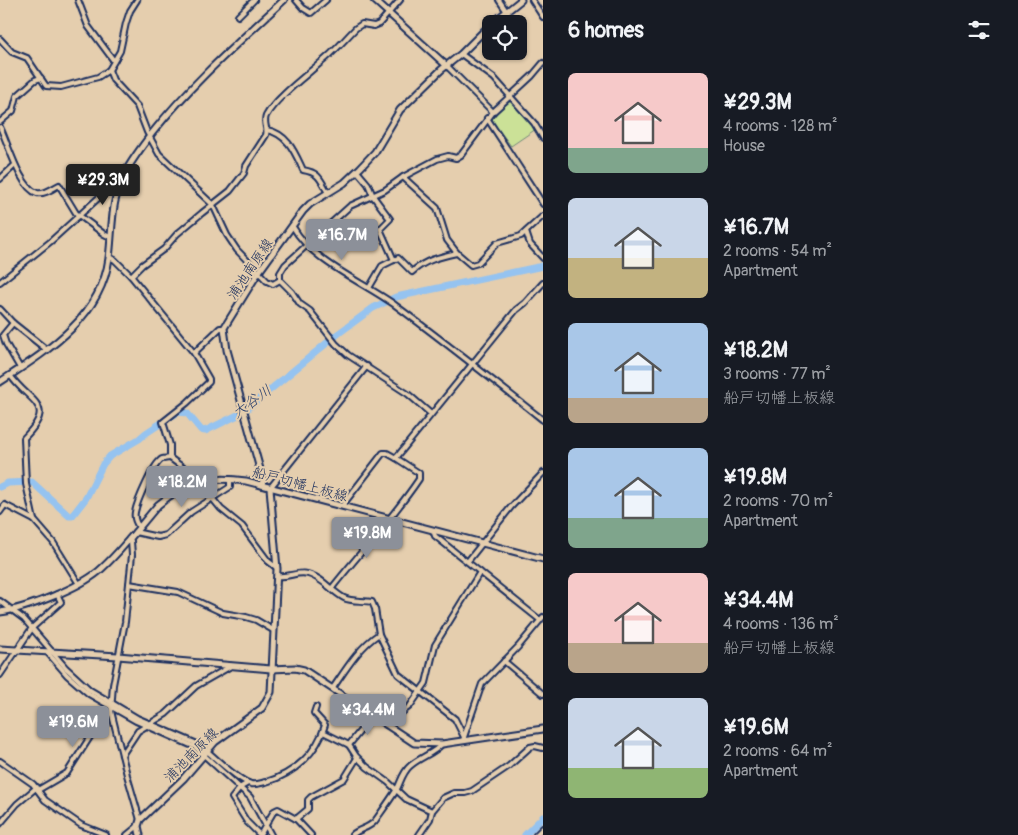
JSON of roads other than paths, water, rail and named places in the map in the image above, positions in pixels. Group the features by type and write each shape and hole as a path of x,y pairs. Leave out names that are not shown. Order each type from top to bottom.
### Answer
{"main road":[{"path":"0,382 47,350 92,305 103,282 109,257 113,207 126,171 149,137 178,102 210,68 284,0"},
{"path":"374,0 447,66"},
{"name":"浦池南原線","path":"503,15 522,0"},
{"name":"浦池南原線","path":"224,328 258,273 303,210 344,183 375,152 400,110 440,70 461,54 482,33"},
{"path":"224,328 227,350 263,480 262,485"},
{"name":"船戸切幡上板線","path":"0,612 28,606 79,584 97,573 167,497 200,481 216,478 262,485 543,559"},
{"name":"浦池南原線","path":"138,826 140,820 175,787 215,742 266,703 271,692 277,568 270,488"},
{"path":"0,649 304,670 414,743 442,744 464,739 543,729"},
{"path":"138,826 140,835"}],"street":[{"path":"78,0 88,26 114,61"},
{"path":"0,39 12,52 27,58 46,86 61,87 98,77 109,70 120,51 130,11 137,0"},
{"path":"238,16 254,0"},
{"path":"296,0 311,13 326,0"},
{"path":"328,193 317,174 303,170 288,141 268,130 265,124 266,117 282,96 320,64 356,28 362,24 374,26 379,24 400,0"},
{"path":"499,0 507,12"},
{"path":"532,0 543,17"},
{"path":"461,54 494,78 534,123 543,138"},
{"path":"431,414 408,394 348,355 280,280 280,273 285,265 350,206 373,196 437,159 448,156 456,158 461,155 487,118 532,76 543,63"},
{"path":"447,66 493,112"},
{"path":"109,70 113,80 137,106 149,137 159,154 213,205 227,235 258,273 272,284 280,280"},
{"path":"0,122 13,111 17,96 35,80 41,78"},
{"path":"487,118 543,204"},
{"path":"0,128 11,151 15,165 25,182 38,194 59,185 79,215 110,237"},
{"path":"131,276 142,265 164,250 177,234 224,197 240,179 268,130"},
{"path":"0,179 15,165"},
{"path":"356,171 368,184 373,196 390,219 380,229 394,260"},
{"path":"403,177 437,208 447,240 457,253 471,265 478,263 497,244 521,236 543,216"},
{"path":"0,282 50,242 105,192 120,184"},
{"path":"292,227 306,245 343,273 392,304 472,363 543,420"},
{"path":"526,232 530,244 543,258"},
{"path":"369,288 382,266 398,258 412,272 420,264 457,253"},
{"path":"109,257 115,260 131,276 194,353 209,379 209,382 187,403 163,422 170,444 170,458"},
{"path":"396,458 516,310 525,304 543,283"},
{"path":"0,309 13,323 47,350"},
{"path":"13,323 4,335 6,344 20,368"},
{"path":"194,353 220,328 224,328"},
{"path":"270,488 367,366"},
{"path":"10,375 20,390 38,405 40,410 35,426 24,438 25,483 34,520"},
{"path":"332,588 357,556 391,519 419,479 418,473 388,453 383,453 342,506"},
{"path":"139,527 135,511 146,484 157,464 162,459 170,458 200,481 221,509 242,526 268,561 277,568"},
{"path":"468,561 511,507 543,473"},
{"path":"135,532 158,537 166,535 191,512 230,487 230,479"},
{"path":"0,512 5,505 34,520 53,542 79,584"},
{"path":"433,530 435,536 542,618 482,684 464,739"},
{"path":"129,539 131,541 132,554 129,584 125,622 113,686 112,707 122,755 140,820"},
{"path":"386,725 410,706 420,692 429,675 435,645 480,572"},
{"path":"277,576 286,578 297,573 306,573 317,577 345,599 372,602 379,634 398,674 408,680 455,720 464,739"},
{"path":"129,584 178,592 223,613 246,617 273,630"},
{"path":"0,675 32,629 61,602 57,593"},
{"path":"0,601 13,610 32,629 50,652 84,686 112,707 190,744 248,783 254,785 282,777 310,754 325,725 314,713 316,707"},
{"path":"333,688 351,661 369,640 379,634"},
{"path":"504,661 543,694"},
{"path":"122,755 138,732 166,714 196,686 232,664"},
{"path":"0,824 17,804 37,788 68,772 112,707"},
{"path":"349,745 372,716"},
{"path":"323,732 349,745 357,758 397,789 406,799 432,811"},
{"path":"352,835 357,830 368,828 374,822 397,789 404,772 410,766 437,750 442,744"},
{"path":"419,835 430,819 432,811 443,798 454,793 465,794 472,791 509,766 530,747 543,748"},
{"path":"205,753 241,787 253,802 271,835"},
{"path":"296,819 308,809 308,800 311,797 344,780 357,758"},
{"path":"0,760 37,788 46,800 81,825 106,835"},
{"path":"248,783 241,787 232,798 247,822 260,835 274,811 278,809 296,819 311,835"},
{"path":"127,835 138,826"},
{"path":"536,835 543,828"}],"waterway":[{"name":"大谷川","path":"0,487 8,483 32,482 69,516 72,516 86,498 103,464 110,456 178,412 187,413 201,430 205,431 242,413 339,333 373,308 396,297 543,266"},
{"path":"66,671 72,677"},
{"path":"208,756 249,793"},
{"path":"253,798 258,808"},
{"path":"525,835 543,817"}]}
